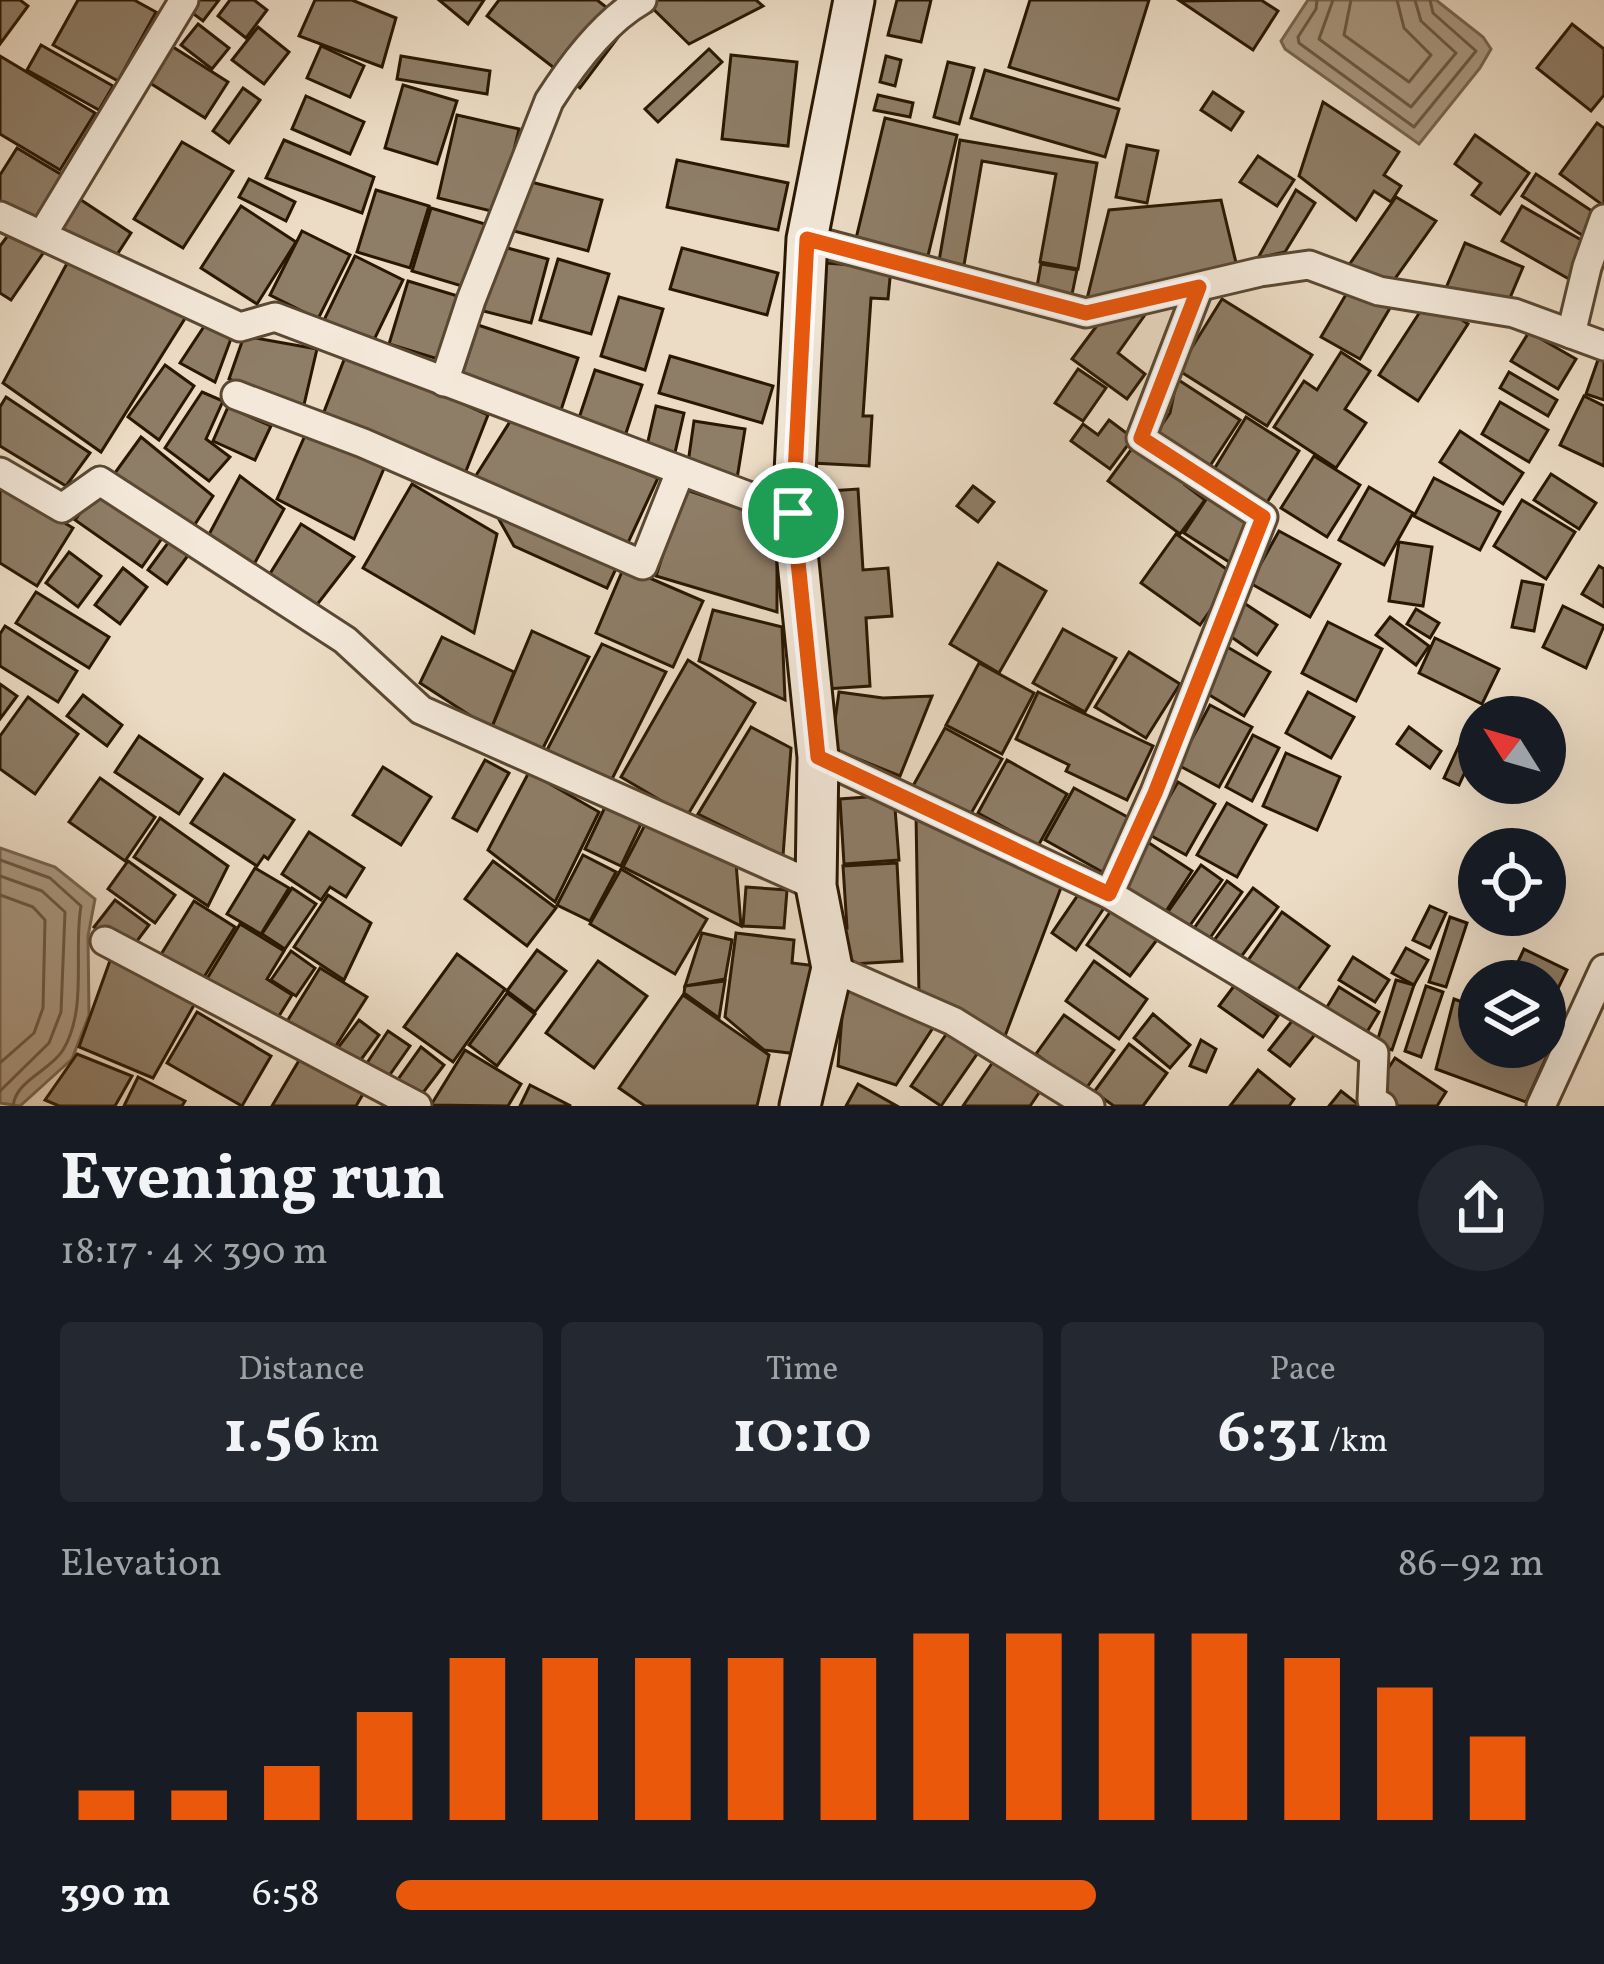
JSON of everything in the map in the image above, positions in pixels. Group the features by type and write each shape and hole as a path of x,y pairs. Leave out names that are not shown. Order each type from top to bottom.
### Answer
{"main road":[{"path":"800,1106 832,968 816,886 818,757 793,513 807,239 854,0"}],"street":[{"path":"42,235 184,0"},
{"path":"444,382 471,299 549,101 564,77 642,0"},
{"path":"0,216 240,327 275,317 793,513"},
{"path":"1571,334 1586,267 1604,219"},
{"path":"807,239 1086,313 1260,272 1309,266 1379,290 1514,313 1604,346"},
{"path":"1109,894 1155,793 1263,517 1141,438 1199,287"},
{"path":"236,395 363,443 643,565 680,472"},
{"path":"0,472 62,508 100,481 345,640 421,710 816,886"},
{"path":"818,757 1109,894 1374,1053 1372,1100 1382,1106"},
{"path":"105,941 417,1106"},
{"path":"832,968 953,1021 1090,1106"},
{"path":"1541,1106 1604,968"}],"water":[{"path":"1308,0 1436,0 1483,37 1491,49 1419,144 1285,49 1281,41"},
{"path":"0,848 55,867 95,899 88,936 89,1015 72,1059 20,1106 0,1103"}],"building":[{"path":"0,0 20,0 28,6 0,44"},
{"path":"78,0 134,0 156,12 118,81 53,45"},
{"path":"187,0 219,0 203,21 183,6"},
{"path":"230,0 254,0 267,10 246,38 218,16"},
{"path":"315,0 352,0 396,18 382,67 299,36"},
{"path":"439,0 484,0 468,24"},
{"path":"499,0 597,0 628,24 580,88 487,16"},
{"path":"644,0 756,0 763,6 689,44"},
{"path":"897,0 931,0 921,42 888,35"},
{"path":"1030,0 1149,0 1118,100 1009,67"},
{"path":"1261,0 1278,11 1253,50 1180,1"},
{"path":"198,24 229,48 212,69 181,45"},
{"path":"1572,24 1604,49 1604,95 1591,111 1537,68"},
{"path":"258,27 289,52 264,84 232,60"},
{"path":"41,45 113,86 99,110 27,70"},
{"path":"321,46 364,66 350,97 307,78"},
{"path":"173,47 228,82 205,118 150,83"},
{"path":"709,49 722,62 658,122 645,109"},
{"path":"731,55 797,62 788,146 722,139"},
{"path":"0,56 95,113 60,170 0,134"},
{"path":"401,56 490,71 487,94 397,79"},
{"path":"886,56 901,60 895,86 880,82"},
{"path":"948,62 974,68 959,124 934,117"},
{"path":"985,70 1119,109 1105,157 971,118"},
{"path":"403,85 457,101 437,164 385,148"},
{"path":"243,88 260,100 229,143 213,131"},
{"path":"1213,92 1243,112 1231,130 1201,110"},
{"path":"878,95 913,103 910,117 874,110"},
{"path":"306,96 364,122 350,154 292,129"},
{"path":"1323,102 1399,152 1384,175 1401,186 1391,202 1374,191 1356,220 1299,176"},
{"path":"457,115 519,129 499,213 438,198"},
{"path":"885,118 957,135 926,264 854,247"},
{"path":"1597,123 1604,128 1604,206 1560,174"},
{"path":"1475,135 1529,173 1500,214 1472,195 1481,183 1455,164"},
{"path":"284,140 374,177 362,213 266,178"},
{"path":"960,140 1097,163 1078,269 1040,262 1056,174 982,161 964,265 939,261"},
{"path":"182,142 233,171 183,248 134,219"},
{"path":"1127,145 1158,151 1147,203 1116,197"},
{"path":"17,148 72,181 41,230 0,205 0,175"},
{"path":"1258,156 1294,180 1277,206 1240,182"},
{"path":"677,160 788,183 778,230 667,207"},
{"path":"1536,174 1604,219 1591,241 1522,196"},
{"path":"249,179 295,202 286,221 239,197"},
{"path":"523,180 602,200 588,251 510,230"},
{"path":"376,190 429,206 410,268 357,252"},
{"path":"1296,190 1315,203 1285,252 1258,258"},
{"path":"72,194 131,233 109,267 50,228"},
{"path":"1396,197 1436,221 1389,287 1349,265"},
{"path":"1221,200 1238,271 1085,307 1109,210"},
{"path":"241,206 296,242 257,304 201,268"},
{"path":"1522,206 1590,245 1569,279 1502,241"},
{"path":"431,208 485,224 465,287 412,271"},
{"path":"12,230 46,249 11,300 0,293 0,246"},
{"path":"302,231 350,255 318,319 270,295"},
{"path":"1465,243 1523,267 1504,312 1446,288"},
{"path":"500,246 548,259 531,323 483,311"},
{"path":"682,248 778,273 767,315 670,289"},
{"path":"72,254 189,312 101,452 3,383"},
{"path":"355,256 403,280 372,344 324,320"},
{"path":"558,259 609,274 591,334 540,320"},
{"path":"826,263 891,268 888,299 871,298 863,416 872,416 869,466 812,463"},
{"path":"1041,264 1077,270 1070,304 1035,298"},
{"path":"408,281 461,297 441,360 389,344"},
{"path":"1351,286 1390,308 1360,359 1321,337"},
{"path":"619,297 663,309 645,370 601,356"},
{"path":"1429,298 1468,324 1418,401 1379,375"},
{"path":"1222,299 1312,355 1267,426 1178,370"},
{"path":"1152,305 1118,353 1145,374 1127,399 1072,359 1107,312"},
{"path":"207,322 232,336 215,382 180,363"},
{"path":"478,325 578,358 561,410 461,377"},
{"path":"1529,332 1576,359 1558,389 1511,361"},
{"path":"244,336 317,349 303,409 229,379"},
{"path":"347,352 488,415 464,476 322,417"},
{"path":"1341,352 1370,371 1345,409 1366,423 1336,468 1274,427 1304,381 1317,390"},
{"path":"1600,354 1604,356 1604,400 1586,394"},
{"path":"670,356 773,386 762,423 659,393"},
{"path":"165,365 194,386 159,440 128,417"},
{"path":"1078,369 1106,388 1083,421 1055,403"},
{"path":"595,370 642,385 624,439 577,424"},
{"path":"1509,372 1557,400 1548,416 1500,388"},
{"path":"1177,379 1240,420 1208,469 1155,435 1170,413"},
{"path":"202,392 223,401 206,439 230,457 209,481 165,448"},
{"path":"1584,396 1604,406 1604,466 1560,445"},
{"path":"6,397 90,453 66,486 0,446 0,407"},
{"path":"1500,402 1548,430 1529,462 1482,434"},
{"path":"656,406 684,413 674,457 646,450"},
{"path":"228,407 271,426 255,460 213,441"},
{"path":"1246,417 1299,451 1266,504 1213,471"},
{"path":"511,420 658,478 607,588 514,546 475,477"},
{"path":"1109,420 1133,438 1110,469 1071,441 1083,424 1098,435"},
{"path":"694,421 745,429 736,485 686,477"},
{"path":"307,431 385,466 354,539 277,499"},
{"path":"1460,431 1523,473 1503,504 1440,462"},
{"path":"141,437 213,496 190,532 112,477"},
{"path":"1133,447 1158,465 1164,457 1191,476 1185,485 1205,500 1180,534 1108,481"},
{"path":"1314,456 1360,485 1327,537 1281,508"},
{"path":"1551,474 1596,503 1579,529 1534,500"},
{"path":"240,476 284,509 251,570 205,542"},
{"path":"1434,478 1500,512 1480,550 1414,516"},
{"path":"0,484 73,528 37,586 0,563"},
{"path":"101,484 167,531 142,567 75,520"},
{"path":"412,484 497,534 474,633 363,568"},
{"path":"973,486 994,502 978,522 957,506"},
{"path":"1369,487 1413,513 1384,565 1339,540"},
{"path":"684,489 777,521 777,612 656,576"},
{"path":"858,489 863,570 888,568 892,616 866,618 870,686 826,689 814,492"},
{"path":"1209,495 1253,525 1229,562 1184,533"},
{"path":"1522,500 1575,532 1546,579 1494,546"},
{"path":"301,524 354,557 302,624 256,596"},
{"path":"1279,531 1340,564 1310,617 1250,583"},
{"path":"1176,534 1235,575 1200,625 1141,583"},
{"path":"173,536 192,550 167,584 148,570"},
{"path":"1399,542 1432,547 1423,606 1389,601"},
{"path":"69,552 101,576 78,607 46,583"},
{"path":"998,563 1046,591 999,673 950,644"},
{"path":"1599,566 1604,569 1604,607 1582,594"},
{"path":"624,567 703,601 673,667 596,633"},
{"path":"123,568 147,587 120,624 95,605"},
{"path":"1522,581 1543,585 1534,631 1512,627"},
{"path":"36,592 109,637 89,668 16,623"},
{"path":"1232,595 1277,625 1257,655 1213,624"},
{"path":"1563,606 1604,626 1586,668 1543,647"},
{"path":"1416,609 1439,623 1430,638 1407,624"},
{"path":"713,610 782,627 785,700 699,661"},
{"path":"1390,617 1429,646 1416,665 1376,635"},
{"path":"1328,622 1382,649 1356,701 1302,673"},
{"path":"5,626 77,671 58,702 0,666 0,634"},
{"path":"1063,629 1116,658 1085,712 1033,683"},
{"path":"532,631 589,657 540,754 491,729"},
{"path":"442,637 514,672 491,729 420,683"},
{"path":"1435,638 1499,669 1486,696 1466,696 1419,673"},
{"path":"602,644 666,672 611,781 547,750"},
{"path":"1224,645 1270,672 1244,716 1198,688"},
{"path":"1129,652 1180,684 1146,738 1095,707"},
{"path":"688,660 755,703 687,816 621,777"},
{"path":"979,663 1034,693 1002,754 946,725"},
{"path":"0,684 17,696 0,719"},
{"path":"839,692 883,698 932,696 900,776 831,748"},
{"path":"1038,692 1153,746 1127,800 1066,771 1069,765 1016,739"},
{"path":"1308,692 1354,717 1331,758 1286,733"},
{"path":"83,695 122,725 107,746 67,716"},
{"path":"28,697 78,734 35,794 0,769 0,736"},
{"path":"1210,705 1252,727 1219,787 1178,765"},
{"path":"751,727 791,748 783,856 698,814"},
{"path":"1409,727 1441,751 1430,768 1397,744"},
{"path":"945,728 1002,759 969,817 913,786"},
{"path":"1253,735 1279,748 1252,801 1226,787"},
{"path":"139,736 202,779 179,814 115,772"},
{"path":"1458,748 1458,785 1444,778"},
{"path":"1286,753 1340,777 1317,830 1263,806"},
{"path":"485,760 509,773 477,831 453,818"},
{"path":"1007,760 1067,794 1038,846 978,813"},
{"path":"383,767 431,797 401,845 353,815"},
{"path":"529,772 599,812 555,902 488,850"},
{"path":"224,774 294,820 268,859 264,856 257,866 191,823"},
{"path":"100,778 155,817 125,861 69,822"},
{"path":"1178,782 1215,804 1186,855 1148,834"},
{"path":"1074,788 1135,821 1106,874 1045,840"},
{"path":"894,795 899,860 844,864 840,799"},
{"path":"1227,803 1266,825 1237,877 1197,855"},
{"path":"606,805 642,822 621,866 585,849"},
{"path":"916,814 1062,885 1005,1036 919,996"},
{"path":"160,818 228,866 208,906 134,857"},
{"path":"648,819 736,863 741,926 623,867"},
{"path":"309,832 364,868 346,897 330,887 321,900 282,874"},
{"path":"1146,841 1192,871 1161,919 1115,889"},
{"path":"583,855 616,872 590,921 557,905"},
{"path":"128,861 175,895 155,923 108,889"},
{"path":"493,861 556,908 527,946 465,899"},
{"path":"897,863 902,961 837,965 835,928 847,928 843,866"},
{"path":"1201,865 1222,880 1186,931 1165,916"},
{"path":"255,868 289,888 261,934 227,914"},
{"path":"621,869 707,919 675,974 590,924"},
{"path":"1227,881 1242,892 1203,948 1188,937"},
{"path":"746,887 787,890 784,928 743,926"},
{"path":"292,888 316,904 285,949 262,934"},
{"path":"1253,888 1278,907 1238,961 1212,943"},
{"path":"1080,892 1104,908 1076,950 1052,933"},
{"path":"328,895 371,923 344,980 294,947"},
{"path":"115,900 149,925 128,953 94,927"},
{"path":"194,901 235,927 201,982 160,956"},
{"path":"1115,905 1159,937 1130,976 1087,945"},
{"path":"1430,906 1446,913 1430,948 1413,940"},
{"path":"1282,912 1329,946 1291,999 1244,966"},
{"path":"1450,917 1458,920 1458,936 1463,936 1446,987 1429,982"},
{"path":"240,924 284,951 267,979 292,995 274,1024 205,982"},
{"path":"702,933 732,940 725,979 685,986"},
{"path":"736,933 794,940 792,963 817,966 807,1055 764,1050 725,1017"},
{"path":"1406,948 1428,960 1414,985 1392,973"},
{"path":"1524,949 1547,960 1519,960"},
{"path":"537,950 566,971 535,1012 507,991"},
{"path":"291,951 315,968 296,996 271,980"},
{"path":"457,954 505,989 453,1062 404,1027"},
{"path":"112,955 198,998 153,1078 79,1047"},
{"path":"1353,957 1389,980 1375,1002 1339,980"},
{"path":"598,961 647,996 594,1068 546,1033"},
{"path":"1094,961 1147,999 1119,1039 1066,1001"},
{"path":"320,968 367,997 332,1052 286,1023"},
{"path":"845,979 936,1023 896,1085 838,1066"},
{"path":"1396,980 1414,985 1392,1050 1376,1045"},
{"path":"725,981 719,1018 684,993 685,986"},
{"path":"1234,986 1278,1016 1263,1037 1219,1006"},
{"path":"1426,986 1443,992 1421,1057 1405,1051"},
{"path":"1339,987 1379,1012 1361,1042 1321,1017"},
{"path":"507,993 535,1014 497,1066 469,1045"},
{"path":"683,995 769,1055 757,1106 645,1106 619,1088"},
{"path":"1454,999 1458,1000 1458,1068 1541,1068 1526,1102 1436,1069"},
{"path":"197,1012 271,1056 242,1106 167,1063"},
{"path":"1153,1014 1190,1045 1170,1068 1134,1038"},
{"path":"1064,1015 1114,1050 1085,1090 1036,1054"},
{"path":"1296,1016 1317,1032 1290,1066 1269,1050"},
{"path":"359,1020 379,1035 357,1065 337,1049"},
{"path":"388,1031 410,1046 384,1083 363,1069"},
{"path":"947,1033 977,1054 941,1106 911,1086"},
{"path":"1201,1040 1216,1049 1206,1072 1190,1066"},
{"path":"1129,1044 1167,1073 1143,1106 1114,1106 1094,1092"},
{"path":"421,1047 444,1065 416,1102 394,1085"},
{"path":"465,1050 521,1084 508,1106 431,1105"},
{"path":"304,1052 366,1089 356,1106 272,1106"},
{"path":"77,1054 132,1076 115,1106 59,1106 45,1100"},
{"path":"1395,1058 1446,1092 1437,1106 1398,1106 1374,1090"},
{"path":"995,1059 1041,1090 1030,1106 963,1106"},
{"path":"1258,1070 1294,1099 1289,1106 1230,1106"},
{"path":"138,1077 185,1101 182,1106 124,1106"},
{"path":"858,1084 897,1106 846,1106"},
{"path":"530,1085 571,1106 520,1106"},
{"path":"1341,1091 1359,1105 1359,1106 1329,1106"}],"route":[{"path":"807,239 1086,313 1199,287 1141,438 1263,517 1155,793 1109,894 818,757 793,513 807,239"}]}
